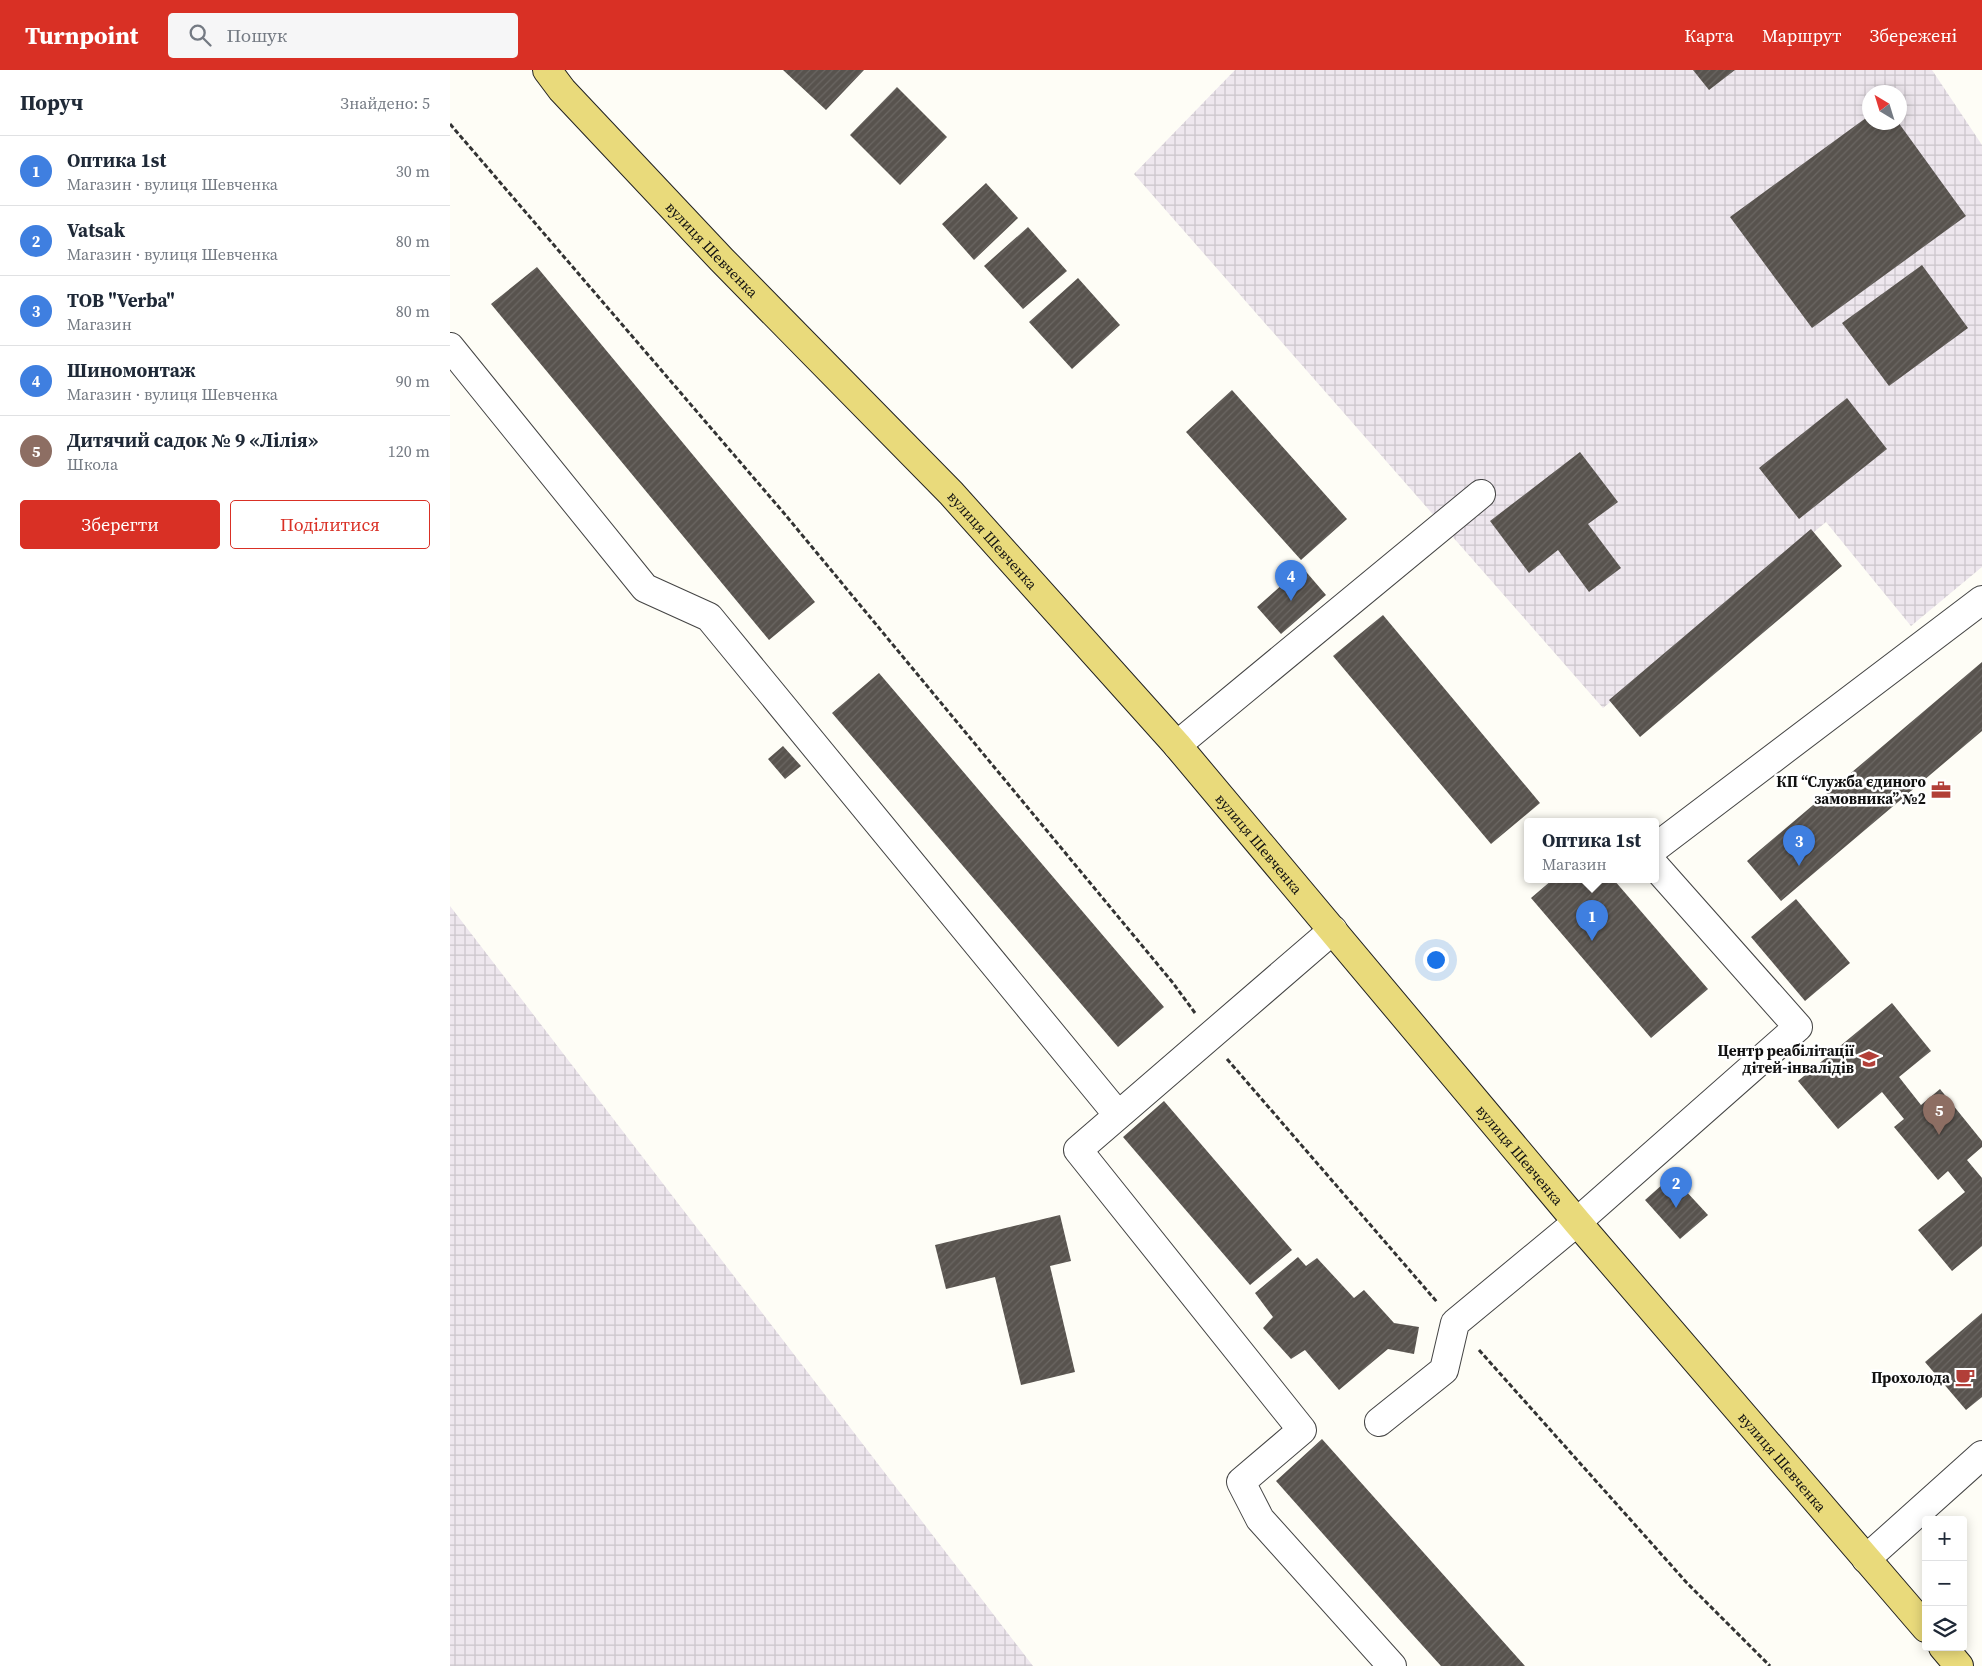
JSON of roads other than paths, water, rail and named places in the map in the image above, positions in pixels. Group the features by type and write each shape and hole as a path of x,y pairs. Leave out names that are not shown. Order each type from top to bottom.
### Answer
{"main road":[{"name":"вулиця Шевченка","path":"537,70 554,80 722,260 951,492 1177,745 1577,1222 1922,1623"},
{"path":"1946,1651 1959,1666"}],"lane":[{"path":"450,347 645,588 708,617 1118,1115"},
{"path":"1177,745 1481,494"},
{"path":"1659,845 1982,600"},
{"path":"1379,1422 1444,1370 1455,1323 1577,1222 1798,1027 1659,870"},
{"path":"1332,930 1078,1150 1302,1430 1241,1482 1260,1519 1392,1666"},
{"path":"1866,1559 1982,1455"}],"place":[{"name":"Шиномонтаж","path":"1291,601"},
{"name":"КП “Служба єдиного замовника” №2","path":"1941,790"},
{"name":"ТОВ \"Verba\"","path":"1799,866"},
{"name":"Оптика 1st","path":"1592,941"},
{"name":"Центр реабілітації дітей-інвалідів","path":"1869,1059"},
{"name":"Дитячий садок № 9 «Лілія»","path":"1939,1135"},
{"name":"Vatsak","path":"1676,1208"},
{"name":"Прохолода","path":"1965,1377"}]}
